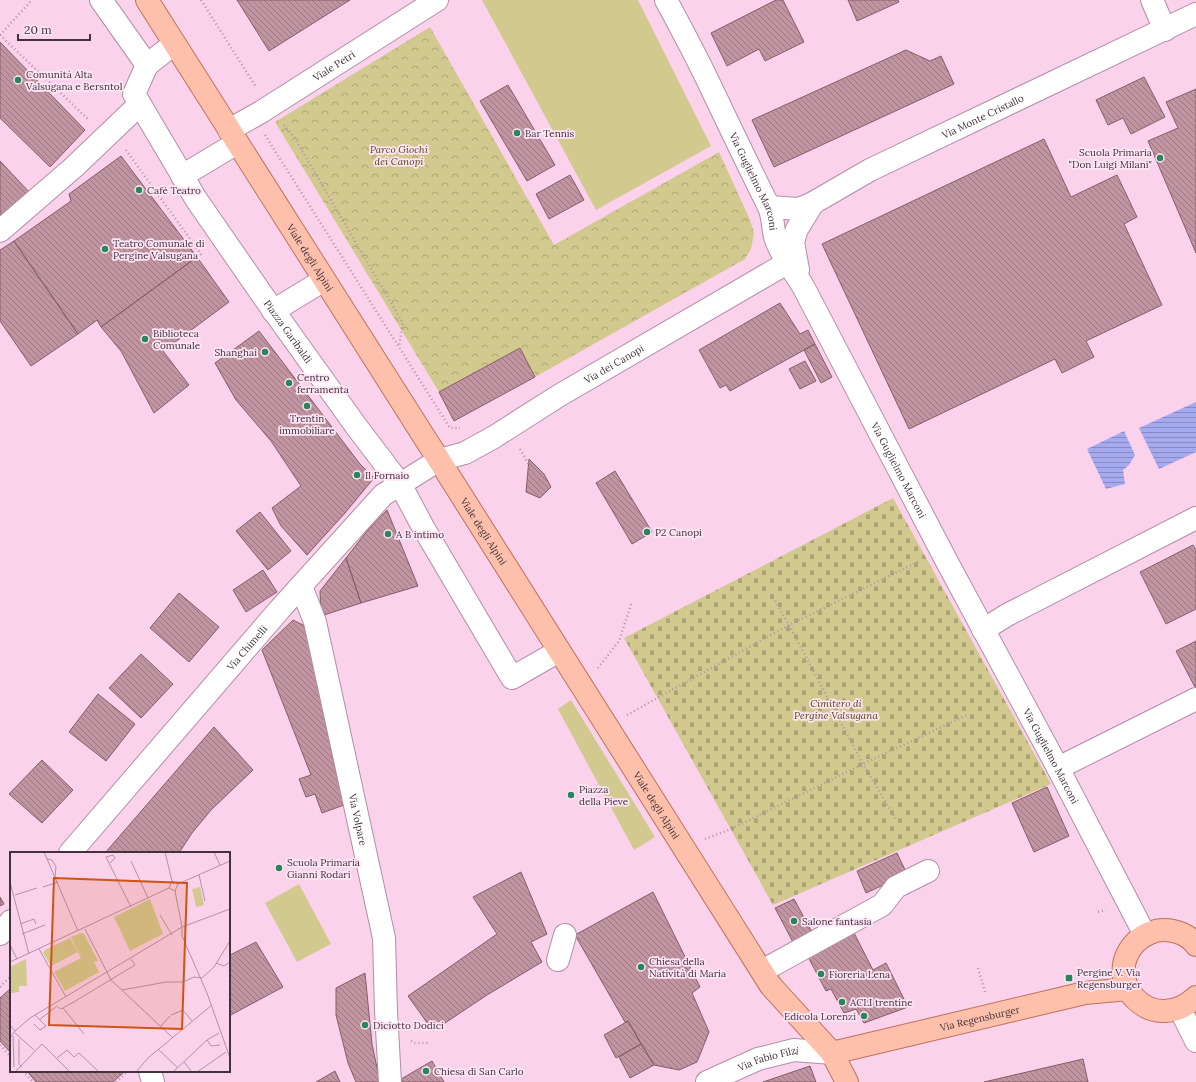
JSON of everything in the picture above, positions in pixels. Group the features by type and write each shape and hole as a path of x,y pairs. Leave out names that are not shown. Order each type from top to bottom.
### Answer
{"main road":[{"name":"Viale degli Alpini","path":"147,0 771,986 832,1053 847,1082"},
{"path":"1188,1003 1170,1012 1160,1012 1141,1004 1134,998 1128,989 1124,974 1126,959 1133,945 1145,935 1162,930 1179,933 1187,937 1196,945"},
{"name":"Via Regensburger","path":"832,1053 1085,993 1128,989"}],"street":[{"path":"101,0 147,65"},
{"name":"Viale Petri","path":"233,136 264,109 437,0"},
{"name":"Via Guglielmo Marconi","path":"666,0 707,78 769,207 774,223 776,240 1058,768 1145,935"},
{"path":"1152,0 1165,30"},
{"name":"Via Monte Cristallo","path":"769,207 799,209 813,203 870,170 1196,14"},
{"name":"Piazza Garibaldi","path":"174,44 147,65 134,94 182,176 273,311 400,484"},
{"path":"0,231 74,167 140,104"},
{"path":"182,176 233,136"},
{"path":"793,271 793,242 797,230 813,203"},
{"name":"Via dei Canopi","path":"439,460 465,453 494,437 560,395 793,271"},
{"path":"273,311 324,280"},
{"name":"Via Chimelli","path":"71,852 301,586 383,495 439,460"},
{"path":"400,484 423,527 512,678 559,651"},
{"path":"983,630 1008,615 1196,518"},
{"name":"Via Volpare","path":"301,586 315,622 384,938 390,1082"},
{"path":"1058,768 1196,699"},
{"path":"762,971 882,905 896,887 928,871"},
{"path":"0,934 10,922"},
{"path":"558,960 564,935"},
{"path":"1188,1003 1196,1041"},
{"name":"Via Fabio Filzi","path":"707,1082 758,1059 794,1050 832,1053"},
{"path":"150,1072 153,1082"}],"path":[{"path":"32,0 0,35 90,121"},
{"path":"201,0 260,93"},
{"path":"282,123 294,137 403,323 399,347"},
{"path":"264,134 450,428 463,428"},
{"path":"122,145 203,257"},
{"path":"520,448 539,483"},
{"path":"627,716 789,624 922,561"},
{"path":"770,594 789,624 863,764 897,821"},
{"path":"598,668 619,641 632,602"},
{"path":"704,839 731,829 863,764 968,715"},
{"path":"978,968 985,992"},
{"path":"0,987 10,977"},
{"path":"0,1045 10,1056"},
{"path":"24,1072 32,1082"},
{"path":"116,1082 127,1072"}],"green space":[{"path":"482,0 638,0 711,146 596,210"},
{"name":"Parco Giochi dei Canopi","path":"430,27 554,245 719,152 750,220 754,233 751,249 745,259 535,377 520,348 439,392 275,122"},
{"name":"Cimitero di Pergine Valsugana","path":"893,498 1051,784 773,905 624,638"},
{"path":"571,700 655,837 634,850 558,709"},
{"path":"299,884 331,944 297,962 265,903"}],"water":[{"path":"1196,402 1196,452 1159,469 1139,428"},
{"path":"1124,431 1135,455 1129,465 1123,470 1125,484 1106,489 1087,449"}],"building":[{"path":"237,0 350,0 269,51"},
{"path":"776,0 783,0 804,42 765,61 759,49 727,66 711,33"},
{"path":"848,0 898,0 899,2 857,21"},
{"name":"Comunità Alta Valsugana e Bersntol","path":"0,42 85,130 50,167 0,118"},
{"path":"906,50 930,61 941,56 954,84 774,167 752,120"},
{"path":"1144,77 1165,117 1131,134 1123,118 1108,125 1096,100"},
{"name":"Bar Tennis","path":"508,85 555,165 527,181 480,101"},
{"path":"1196,89 1196,253 1148,141 1178,128 1166,102"},
{"path":"1044,139 1071,197 1117,175 1137,217 1124,224 1162,305 1086,341 1094,357 1062,373 1055,359 909,429 822,244"},
{"name":"Teatro Comunale di Pergine Valsugana","path":"121,156 197,257 101,327 97,320 78,334 14,241 71,201 69,194"},
{"path":"0,161 31,194 0,217"},
{"path":"570,175 584,200 549,219 536,194"},
{"path":"14,241 78,334 31,366 0,321 0,250"},
{"name":"Biblioteca Comunale","path":"197,257 229,302 163,351 189,385 154,413 121,351 101,327"},
{"path":"780,303 800,334 808,330 815,344 730,391 726,385 720,388 699,350"},
{"path":"259,331 360,464 374,478 307,555 281,526 272,508 301,486 271,441 236,400 215,363"},
{"path":"815,344 832,377 821,383 804,350"},
{"path":"520,348 535,377 454,421 439,392"},
{"path":"805,361 816,381 800,389 789,369"},
{"path":"529,459 544,474 551,487 540,498 526,492"},
{"path":"615,471 652,532 632,544 596,483"},
{"path":"387,510 418,586 361,603 346,558 367,531"},
{"path":"260,512 291,551 268,570 236,531"},
{"path":"1193,545 1196,550 1196,609 1166,624 1140,572"},
{"path":"346,558 361,603 321,616 320,591"},
{"path":"263,570 277,592 246,612 233,590"},
{"path":"179,593 219,627 189,662 150,628"},
{"path":"293,620 307,627 332,754 344,805 322,813 315,794 306,797 299,779 311,775 262,650"},
{"path":"1196,641 1196,689 1176,651"},
{"path":"141,654 173,684 141,718 109,688"},
{"path":"98,694 135,724 106,761 69,732"},
{"path":"214,727 253,770 211,810 192,833 180,852 106,852"},
{"path":"42,760 73,790 42,823 9,794"},
{"path":"1047,787 1069,836 1034,852 1012,803"},
{"path":"897,853 907,874 866,893 857,871"},
{"path":"521,872 547,934 531,942 542,962 487,995 433,1031 408,996 497,934 473,897"},
{"name":"Chiesa della Natività di Maria","path":"653,892 700,987 692,993 709,1032 697,1062 679,1070 654,1065 628,1021 625,1022 575,935"},
{"path":"0,897 4,904 0,906"},
{"name":"Salone fantasia","path":"794,899 813,934 794,944 775,908"},
{"path":"852,929 873,970 886,963 908,1007 864,1023 856,1009 844,1013 831,989 826,991 806,953"},
{"path":"256,942 283,987 230,1015 230,955"},
{"path":"365,973 372,1044 380,1082 356,1082 348,1063 336,1015 336,988"},
{"path":"10,989 10,1052 0,1041 0,998"},
{"path":"628,1021 641,1044 616,1058 604,1035"},
{"path":"641,1044 654,1065 630,1078 619,1057"},
{"path":"1083,1059 1088,1082 984,1082"},
{"name":"Chiesa di San Carlo","path":"432,1061 444,1082 396,1082"},
{"path":"810,1066 816,1082 763,1082"},
{"path":"335,1071 340,1082 316,1082"},
{"path":"28,1072 124,1072 113,1082 36,1082"}],"place":[{"name":"Comunità Alta Valsugana e Bersntol","path":"18,80"},
{"name":"Bar Tennis","path":"517,133"},
{"name":"Scuola Primaria \"Don Luigi Milani\"","path":"1160,158"},
{"name":"Cafè Teatro","path":"139,190"},
{"name":"Teatro Comunale di Pergine Valsugana","path":"105,249"},
{"name":"Biblioteca Comunale","path":"145,339"},
{"name":"Shanghai","path":"265,352"},
{"name":"Centro ferramenta","path":"289,383"},
{"name":"Trentin immobiliare","path":"307,406"},
{"name":"Il Fornaio","path":"357,475"},
{"name":"P2 Canopi","path":"647,532"},
{"name":"A B intimo","path":"388,534"},
{"name":"Piazza della Pieve","path":"571,795"},
{"name":"Scuola Primaria Gianni Rodari","path":"279,868"},
{"name":"Salone fantasia","path":"794,921"},
{"name":"Chiesa della Natività di Maria","path":"641,967"},
{"name":"Fioreria Lena","path":"821,974"},
{"name":"Pergine V. Via Regensburger","path":"1069,978"},
{"name":"ACLI trentine","path":"842,1002"},
{"name":"Edicola Lorenzi","path":"864,1016"},
{"name":"Diciotto Dodici","path":"365,1025"},
{"name":"Chiesa di San Carlo","path":"426,1071"}]}
